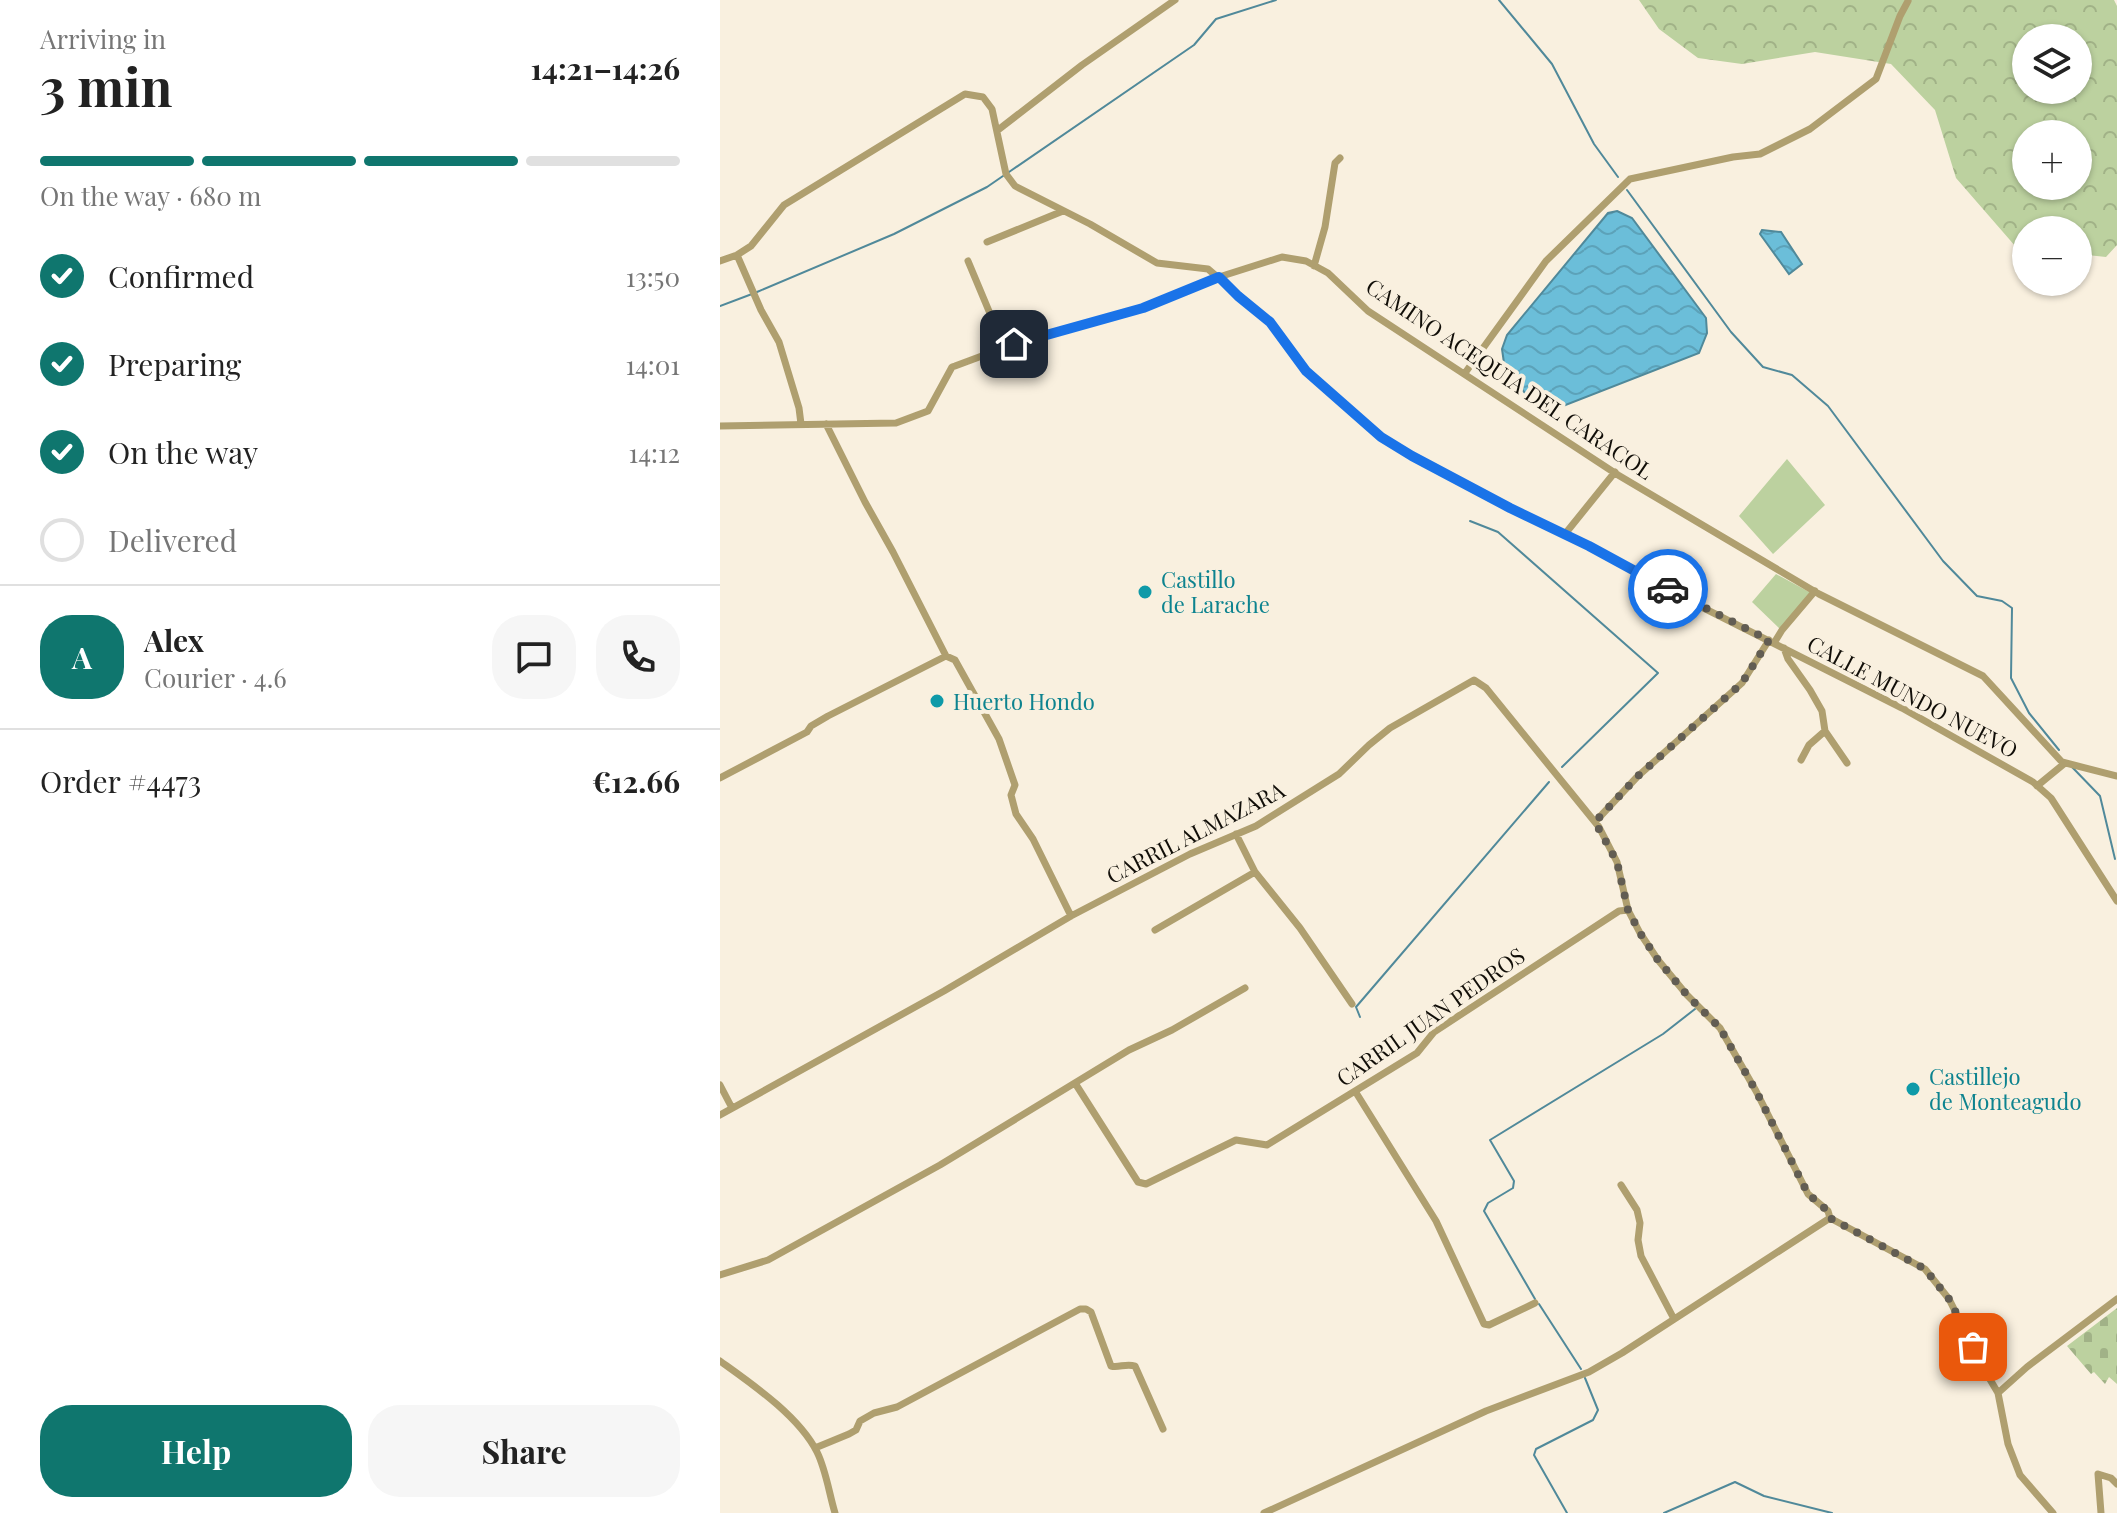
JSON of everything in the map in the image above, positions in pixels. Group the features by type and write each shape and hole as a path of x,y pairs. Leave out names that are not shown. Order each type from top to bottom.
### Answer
{"street":[{"path":"998,130 1082,65 1175,0"},
{"path":"1465,373 1546,261 1630,179 1760,154 1810,129 1876,79 1908,1"},
{"path":"720,261 751,246 784,205 965,94 983,97 992,109 1006,174 1015,186 1157,263 1208,269 1219,277"},
{"path":"1314,266 1325,227 1335,163 1340,158"},
{"path":"987,242 1063,211"},
{"path":"737,255 779,342 801,424"},
{"name":"CAMINO ACEQUIA DEL CARACOL","path":"720,426 896,423 928,411 952,367 1004,347 1143,308 1219,277 1282,257 1306,261 1328,273 1368,311 1615,472 1815,591 1983,676 2064,762"},
{"path":"968,261 1004,347"},
{"name":"CALLE MUNDO NUEVO","path":"1219,277 1270,322 1306,371 1381,437 1674,593 1902,708 2037,786 2051,798 2117,901"},
{"path":"826,424 946,656 955,660 999,739 1015,785 1011,795 1016,814 1033,839 1071,916"},
{"path":"1565,534 1615,472"},
{"path":"1595,822 1637,777 1742,683 1771,642 1815,591"},
{"path":"1784,648 1822,711 1825,731 1847,763"},
{"path":"720,778 807,732 828,716 946,656"},
{"name":"CARRIL ALMAZARA","path":"720,1115 944,991 1071,916 1190,854 1256,826 1339,774 1390,728 1474,680 1486,688 1595,822 1617,862 1628,910 1658,960 1720,1028 1808,1194 1828,1211 1830,1218 1925,1269 1949,1299 1998,1393 2008,1444 2020,1475 2053,1513"},
{"path":"1801,760 1809,745 1825,731"},
{"path":"2037,786 2064,762 2117,776"},
{"path":"1236,834 1255,872 1300,928 1352,1004"},
{"path":"1155,930 1255,872"},
{"name":"CARRIL JUAN PEDROS","path":"1075,1083 1138,1182 1146,1184 1236,1140 1267,1145 1417,1053 1434,1032 1619,911 1628,910"},
{"path":"720,1275 768,1260 940,1165 1129,1050 1172,1030 1245,988"},
{"path":"720,1085 732,1108"},
{"path":"1355,1091 1436,1221 1484,1324 1489,1325 1535,1303"},
{"path":"1621,1185 1637,1210 1641,1256 1674,1319"},
{"path":"1264,1513 1486,1411 1589,1372 1830,1218"},
{"path":"1998,1393 2027,1367 2117,1299"},
{"path":"815,1448 856,1430 860,1421 874,1413 897,1407 1080,1309 1091,1312 1111,1366 1135,1366 1163,1429"},
{"path":"720,1361 760,1390 807,1434 819,1455 835,1513"},
{"path":"2101,1513 2098,1474 2111,1478 2117,1484"}],"green space":[{"path":"1639,0 2114,0 2117,6 2117,245 2106,257 2092,256 2092,216 2012,216 2012,242 1956,178 1935,110 1891,64 1815,52 1742,64 1698,58 1659,29"},
{"path":"1787,459 1825,505 1773,554 1739,516"},
{"path":"1776,574 1811,593 1780,629 1752,602"},
{"path":"2117,1308 2117,1384 2109,1377 2105,1384 2094,1372 2091,1374 2067,1346"}],"water":[{"path":"1617,211 1632,218 1706,318 1707,333 1699,353 1563,406 1543,405 1525,393 1505,370 1502,349 1507,335 1608,213"},
{"path":"1762,230 1781,232 1802,264 1789,274 1760,234"}],"waterway":[{"path":"1009,172 1194,45 1216,19 1276,0"},
{"path":"1499,0 1552,64 1594,144 1618,177"},
{"path":"757,292 894,234 1003,176"},
{"path":"1627,190 1731,332 1763,367 1792,375 1828,406 1943,561 1977,596 2002,601 2012,608 2011,678 2029,713 2059,750"},
{"path":"720,306 752,294"},
{"path":"1470,521 1498,532 1658,673 1562,767"},
{"path":"2072,767 2100,796 2115,859"},
{"path":"1360,1017 1356,1007 1549,782"},
{"path":"1535,1299 1484,1211 1488,1203 1513,1188 1514,1181 1490,1140 1663,1034 1695,1009"},
{"path":"1539,1304 1581,1369"},
{"path":"1567,1513 1534,1455 1536,1449 1593,1420 1598,1410 1585,1378"},
{"path":"1664,1513 1735,1482 1764,1496 1832,1513"}],"way so far":[{"path":"1668,589 1769,640 1742,683 1637,777 1595,822 1617,862 1628,910 1658,960 1720,1028 1808,1194 1828,1211 1830,1218 1925,1269 1949,1299 1973,1347"}],"place":[{"name":"Castillo de Larache","path":"1145,592"},
{"name":"Huerto Hondo","path":"937,701"},
{"name":"Castillejo de Monteagudo","path":"1913,1089"}],"route":[{"path":"1014,344 1143,308 1219,277 1270,322 1306,371 1381,437 1668,589"}]}
